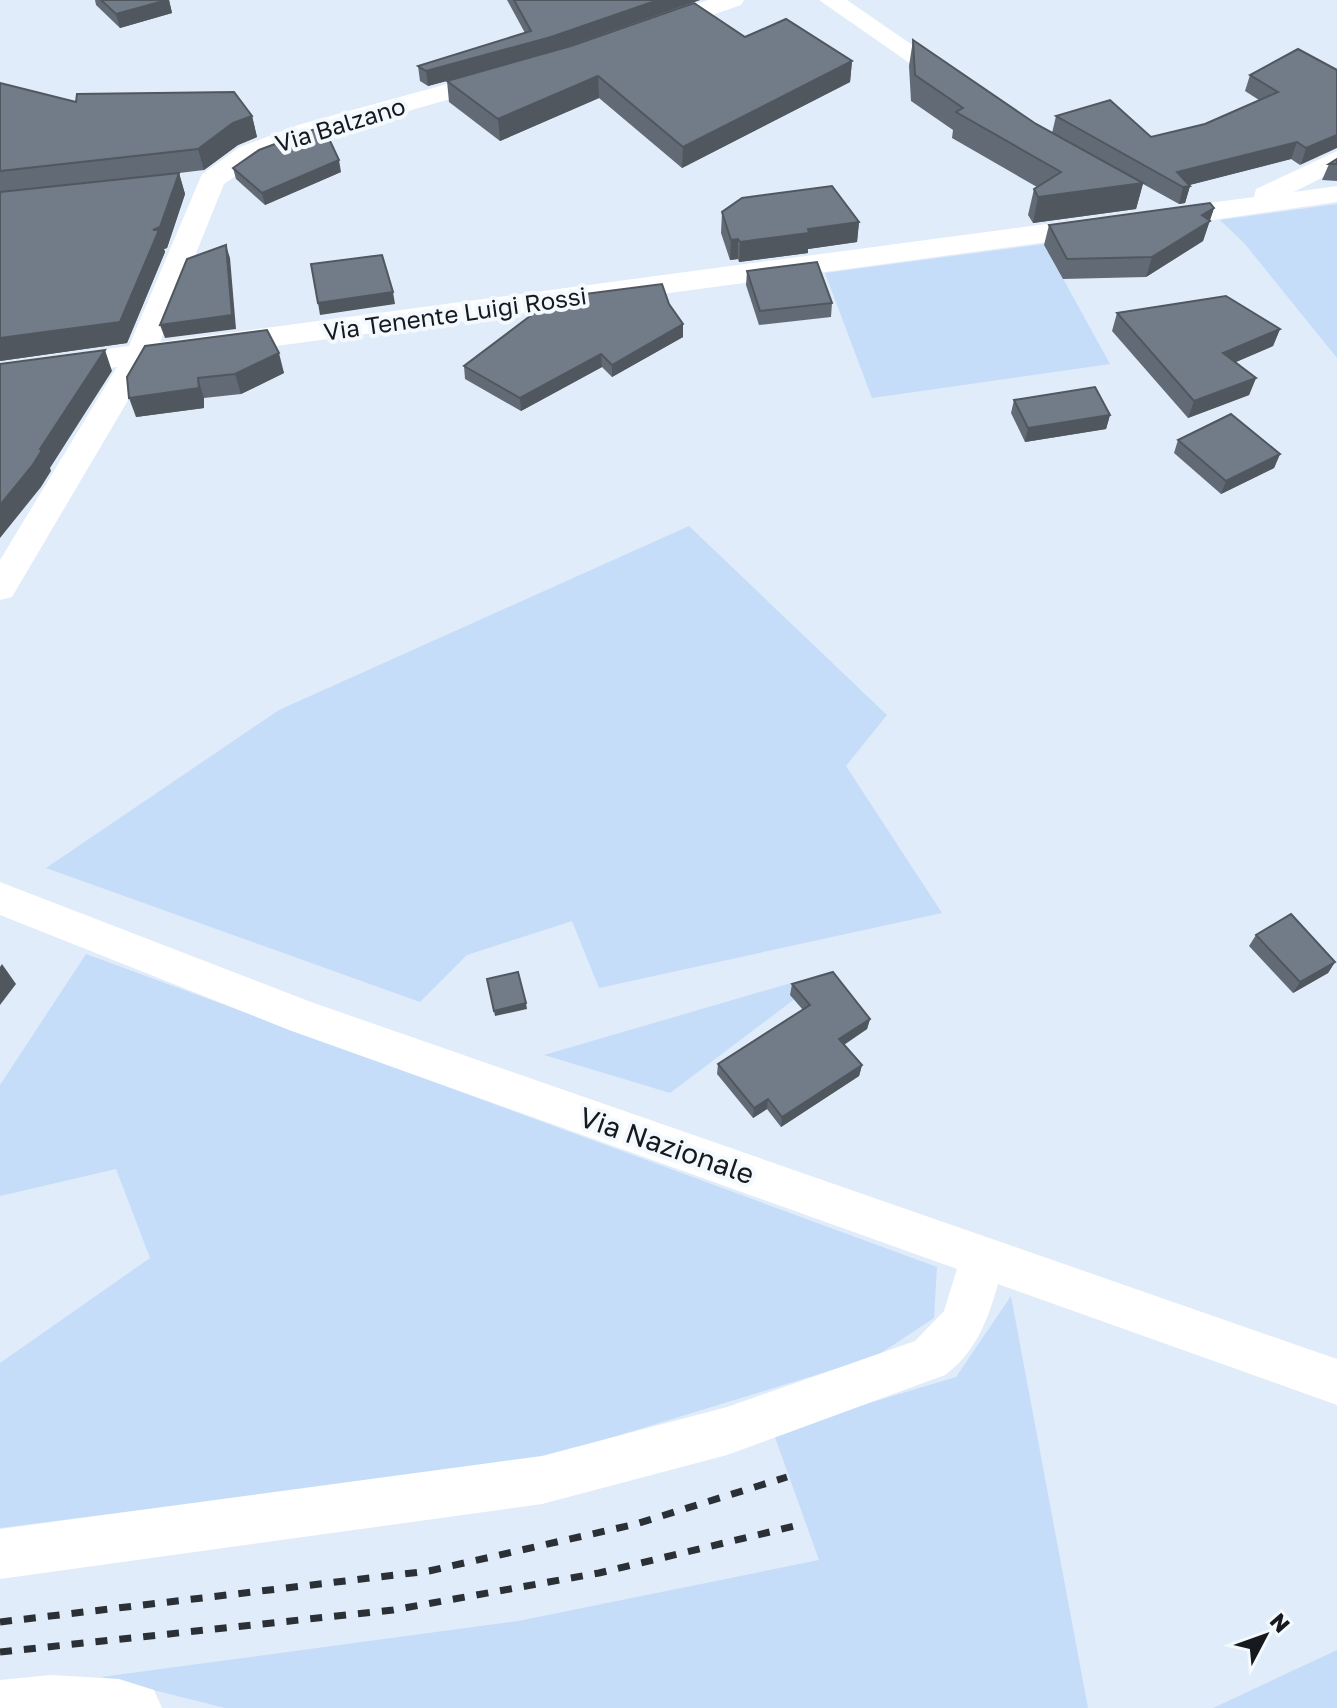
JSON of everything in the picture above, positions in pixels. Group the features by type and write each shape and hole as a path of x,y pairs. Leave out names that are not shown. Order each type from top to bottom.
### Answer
{"street":[{"path":"633,35 732,0"},
{"path":"831,0 977,98"},
{"name":"Via Balzano","path":"212,180 250,153 307,131 517,72"},
{"path":"1251,206 1268,193 1337,159"},
{"path":"0,588 140,355 212,180 182,184"},
{"name":"Via Tenente Luigi Rossi","path":"0,373 1137,214 1174,216 1337,194"},
{"name":"Via Nazionale","path":"0,898 303,1017 1337,1382"},
{"path":"0,1554 542,1480 727,1431 929,1359 949,1347 968,1311 983,1257"},
{"path":"0,1706 28,1701 110,1703 136,1708"}],"shaded area":[{"path":"1337,204 1337,358 1244,243 1220,220"},
{"path":"1044,244 1110,364 872,398 825,273"},
{"path":"689,526 887,715 846,766 942,913 599,988 572,921 467,955 420,1002 46,868 279,710"},
{"path":"86,954 937,1267 934,1318 875,1357 541,1459 0,1528 0,1363 150,1258 116,1169 0,1196 0,1085"},
{"path":"832,971 670,1093 544,1055"},
{"path":"1011,1296 1088,1708 225,1708 101,1677 518,1621 819,1560 773,1432 956,1377"},
{"path":"1337,1650 1337,1708 1213,1708"}],"building":[{"path":"101,0 167,0 116,14"},
{"path":"514,0 658,0 551,37 426,71 418,66 531,31"},
{"path":"694,3 745,37 786,19 852,61 683,147 598,76 498,119 447,81 571,46"},
{"path":"913,40 1036,124 1143,183 1038,197 1034,189 1061,172 956,112 963,108 915,75"},
{"path":"1298,49 1337,70 1337,135 1306,148 1297,142 1177,172 1190,186 1183,187 1056,116 1110,100 1151,137 1205,124 1278,92 1250,75"},
{"path":"0,83 76,102 77,94 234,92 252,116 233,123 198,149 0,171"},
{"path":"323,126 339,160 262,193 233,168 259,150"},
{"path":"179,173 160,227 153,230 159,230 120,322 0,338 0,192"},
{"path":"832,186 859,222 808,229 809,233 740,242 738,239 731,240 722,212 742,198"},
{"path":"1210,203 1214,208 1202,215 1210,221 1152,257 1067,259 1049,225"},
{"path":"226,245 232,315 160,325 187,259"},
{"path":"382,255 393,292 318,303 311,264"},
{"path":"817,262 832,303 760,311 747,271"},
{"path":"662,284 669,304 683,324 612,365 601,354 520,398 464,366 554,298"},
{"path":"1226,296 1280,329 1223,353 1256,378 1194,401 1117,313"},
{"path":"267,330 279,353 235,374 198,378 199,388 129,398 127,377 145,346"},
{"path":"105,350 32,466 0,505 0,364"},
{"path":"1095,387 1110,415 1028,428 1014,400"},
{"path":"1231,414 1280,454 1226,481 1178,440"},
{"path":"1291,914 1335,962 1300,982 1256,935"},
{"path":"518,972 526,1003 494,1011 487,979"},
{"path":"833,972 870,1019 839,1039 862,1065 782,1117 768,1099 754,1108 718,1064 810,1005 792,984"}],"railway":[{"path":"0,1622 429,1571 636,1524 787,1477"},
{"path":"0,1652 393,1610 599,1573 803,1524"}]}
